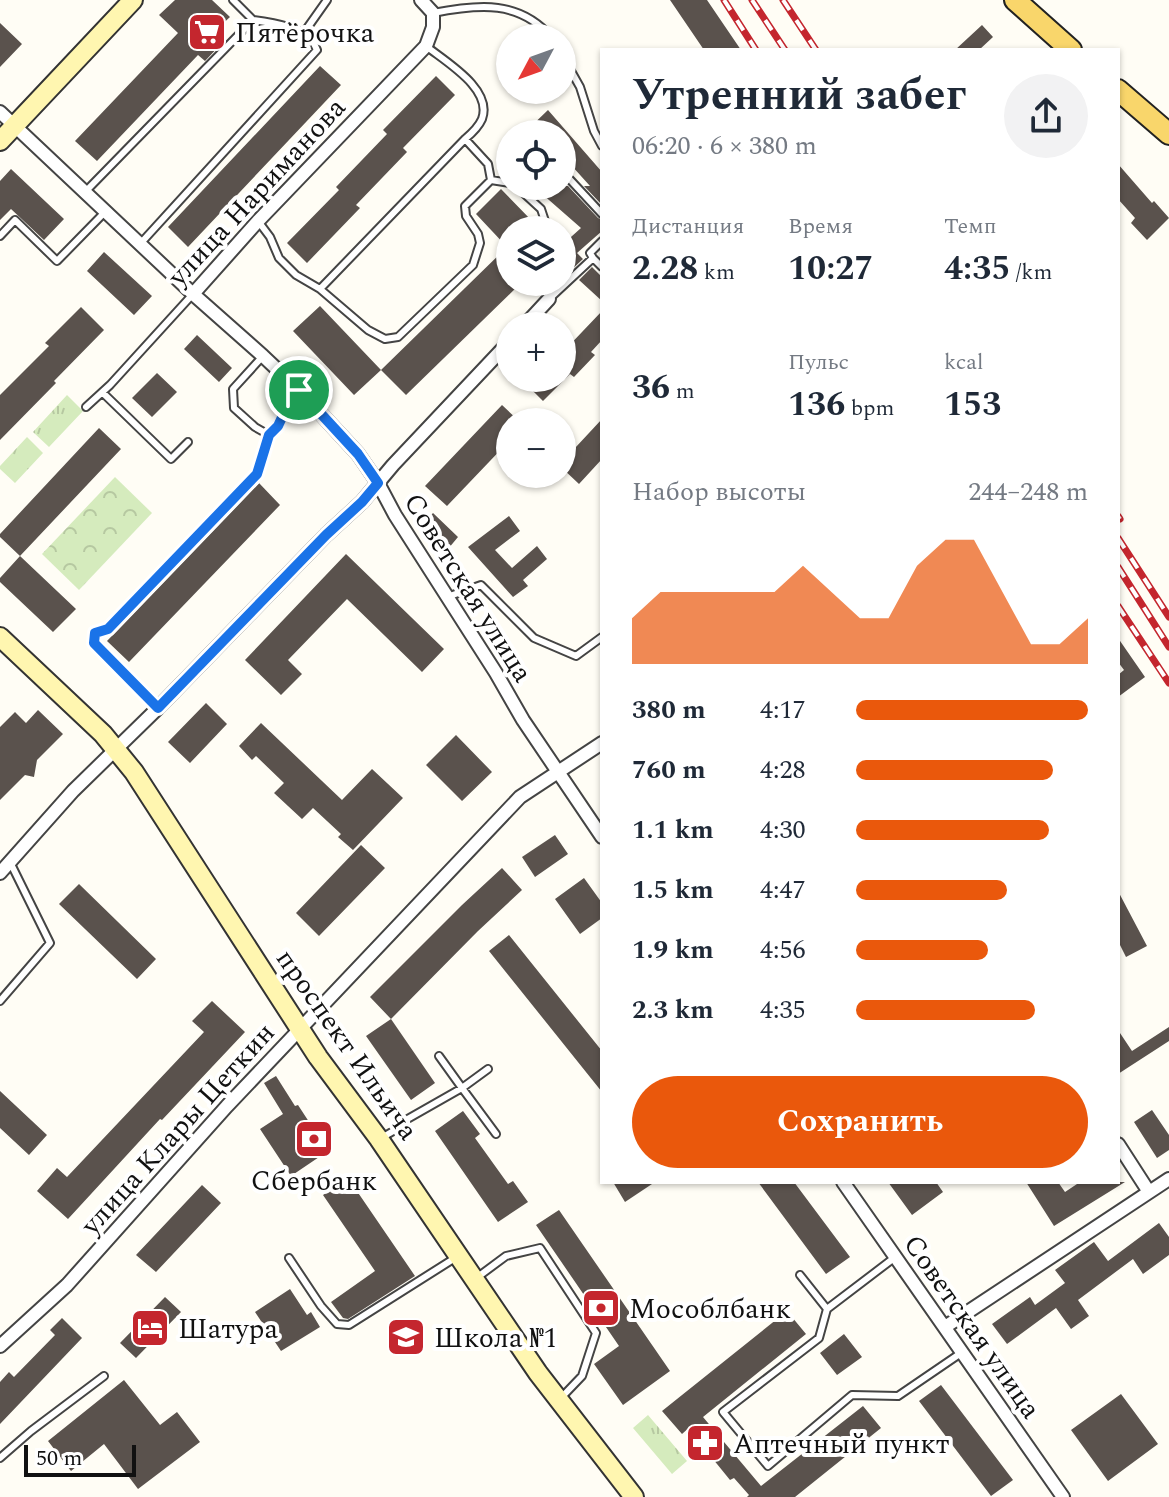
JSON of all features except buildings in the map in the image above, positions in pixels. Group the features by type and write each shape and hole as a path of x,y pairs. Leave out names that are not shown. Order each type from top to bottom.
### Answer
{"main road":[{"path":"1015,0 1069,48"},
{"path":"1120,92 1169,134"}],"street":[{"path":"0,141 133,0"},
{"path":"421,0 433,13 433,27 426,46"},
{"name":"улица Нариманова","path":"193,294 258,221 426,46"},
{"name":"Советская улица","path":"0,112 299,390 358,454 557,772 600,834"},
{"path":"537,312 549,299"},
{"path":"0,873 73,791 362,502 496,356"},
{"name":"проспект Ильича","path":"0,637 103,734 134,772 299,1029 379,1139 538,1373 634,1497"},
{"name":"улица Клары Цеткин","path":"0,1346 67,1285 227,1106 520,797 600,744"},
{"path":"1120,1147 1149,1192"},
{"name":"Советская улица","path":"844,1184 1063,1497"},
{"path":"945,1327 1149,1192 1167,1184"}],"lane":[{"path":"140,244 317,50 312,39 303,34 276,23 253,20 233,0"},
{"path":"303,34 327,0"},
{"path":"433,13 477,5 502,6 527,14 537,24"},
{"path":"84,193 253,20"},
{"path":"320,289 482,121 484,105 476,89 460,72 426,46"},
{"path":"576,80 600,142"},
{"path":"465,139 488,164 491,180"},
{"path":"491,180 496,181"},
{"path":"258,221 270,237 279,258 296,275 320,289 368,330 385,339 398,337 473,265 480,243 466,216 465,206 491,180"},
{"path":"576,186 600,212"},
{"path":"531,200 543,216"},
{"path":"0,236 15,220 57,261 105,212"},
{"path":"600,243 590,253 600,265"},
{"path":"549,299 593,258"},
{"name":"улица Нариманова","path":"86,407 103,393 193,294"},
{"path":"263,356 233,389 234,408 269,435"},
{"path":"158,708 94,643 95,633 108,629 257,474 269,435 278,426 290,400 299,390"},
{"path":"103,393 171,459 188,442"},
{"path":"447,597 481,585 534,638 576,656 600,638"},
{"path":"0,1001 50,943 10,862"},
{"path":"439,1056 496,1134"},
{"path":"379,1139 488,1069"},
{"path":"475,1279 506,1256 540,1248 596,1333 582,1376 559,1401"},
{"path":"289,1258 337,1324 349,1325 458,1256"},
{"path":"896,1257 827,1309 819,1338 723,1412 768,1466 852,1395 898,1396 962,1352"},
{"path":"800,1275 827,1309"},
{"path":"0,1458 104,1376"}],"green space":[{"path":"67,395 83,411 49,447 33,432"},
{"path":"27,437 43,453 15,483 0,466"},
{"path":"115,477 152,513 79,590 42,554"},
{"path":"648,1415 687,1461 672,1474 633,1428"}],"railway":[{"path":"724,0 755,48"},
{"path":"752,0 784,48"},
{"path":"783,0 815,48"},
{"path":"1120,541 1169,617"},
{"path":"1120,570 1169,647"},
{"path":"1120,609 1169,683"}],"place":[{"name":"Пятёрочка","path":"207,32"},
{"name":"Сбербанк","path":"314,1139"},
{"name":"Мособлбанк","path":"601,1308"},
{"name":"Шатура","path":"150,1328"},
{"name":"Школа №1","path":"406,1337"},
{"name":"Аптечный пункт","path":"705,1443"}],"route":[{"path":"299,390 358,454 378,483 158,708 94,643 95,633 108,629 257,474 269,435 278,426 290,400 299,390"}]}
